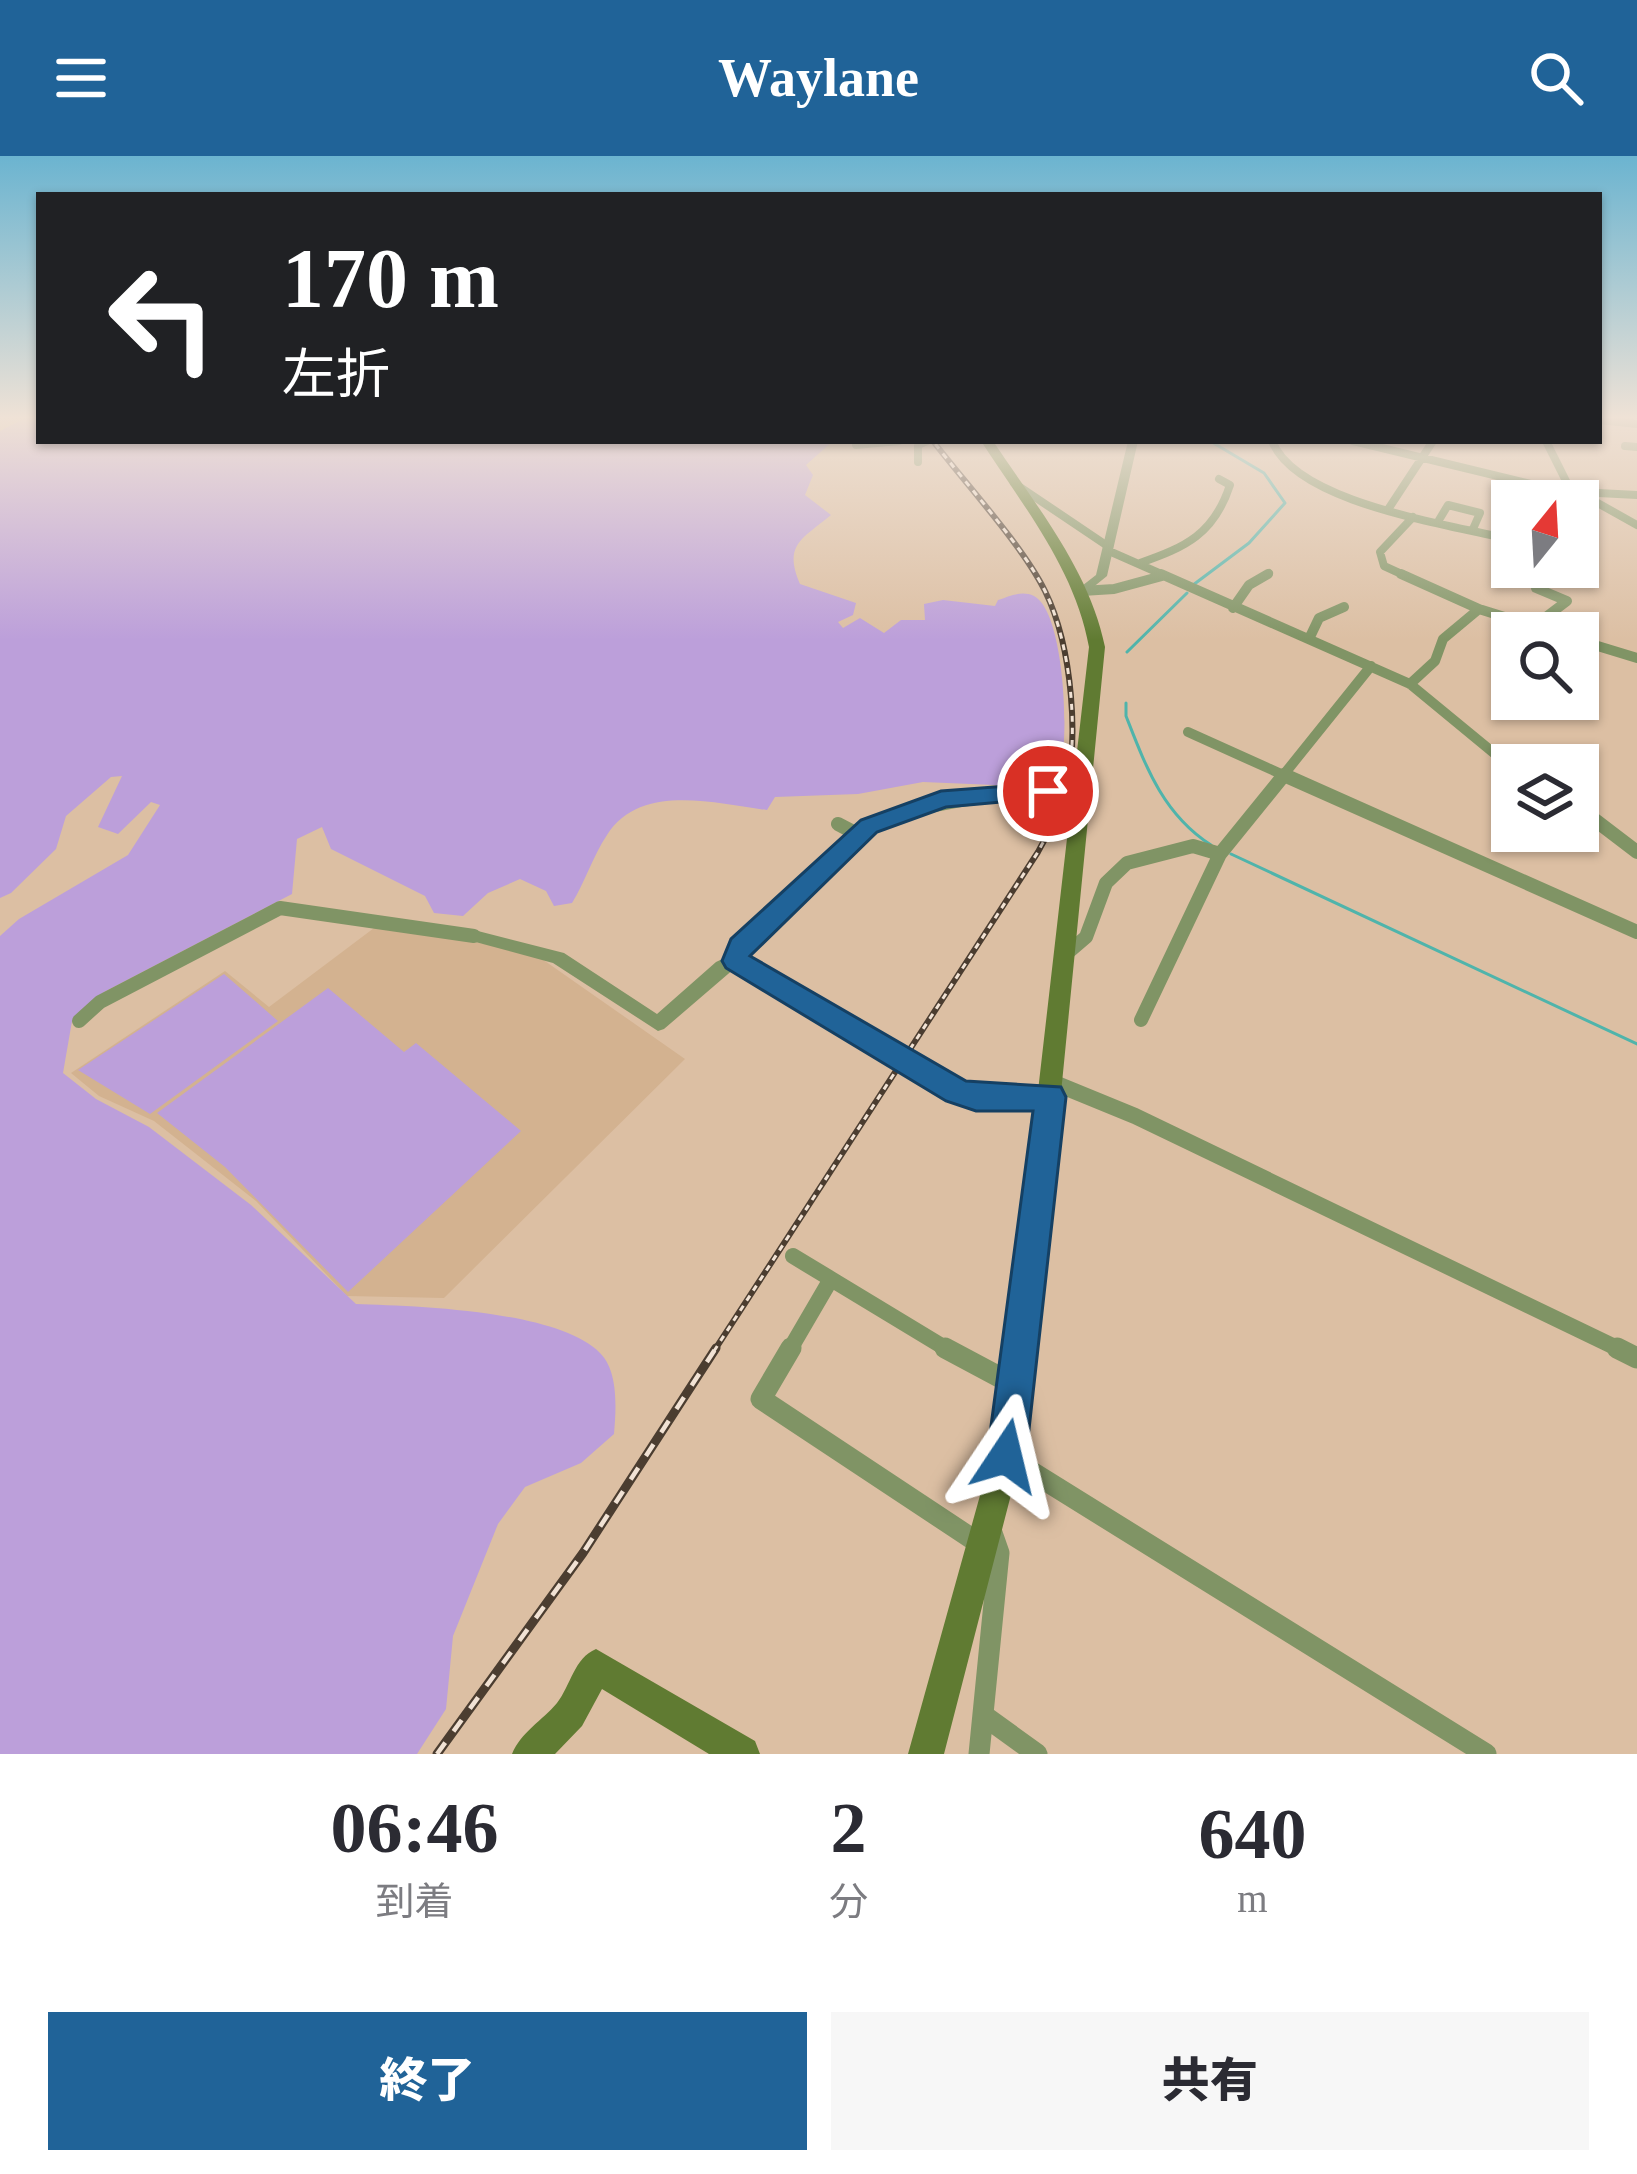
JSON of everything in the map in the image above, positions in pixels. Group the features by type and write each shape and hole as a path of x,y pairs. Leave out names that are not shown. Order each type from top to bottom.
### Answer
{"main road":[{"path":"926,1754 1006,1456 1018,1387 1097,647 1095,623 1082,591 1019,491"},
{"path":"530,1754 570,1714 590,1662 742,1754"}],"street":[{"path":"1025,491 1109,549 1162,576 1410,684 1491,751"},
{"path":"1082,591 1101,576 1122,491"},
{"path":"1140,563 1188,545 1220,521 1228,491"},
{"path":"1328,491 1491,535"},
{"path":"1389,508 1401,491"},
{"path":"1599,495 1637,495"},
{"path":"1439,520 1448,505 1480,513 1473,530"},
{"path":"1599,508 1637,524"},
{"path":"1413,517 1380,552 1384,566 1491,613"},
{"path":"1233,608 1250,585 1269,572"},
{"path":"1082,591 1114,590 1162,576"},
{"path":"1536,588 1567,601 1552,612"},
{"path":"1310,638 1319,618 1344,607"},
{"path":"1410,684 1435,661 1443,639 1478,609"},
{"path":"1599,646 1637,658"},
{"path":"1141,1020 1222,851 1371,666"},
{"path":"1188,732 1637,932"},
{"path":"80,1021 100,1002 280,908 297,907 474,936 558,958 658,1024 735,961 740,946 869,826 941,800 1048,791"},
{"path":"1599,823 1637,852"},
{"path":"838,824 859,835"},
{"path":"1065,955 1087,938 1098,892 1124,864 1194,844 1222,851"},
{"path":"735,961 957,1091 976,1098 1051,1090 1135,1116 1637,1358"},
{"path":"793,1256 992,1377 1018,1387"},
{"path":"831,1279 760,1399 986,1535 999,1553 979,1754"},
{"path":"1006,1456 1486,1754"},
{"path":"983,1714 1037,1754"}],"shaded area":[{"path":"0,491 807,491 805,495 831,515 798,544 795,571 800,584 856,603 853,615 838,622 843,628 860,618 884,633 901,620 925,620 924,604 943,600 995,606 998,600 1020,594 1034,596 1044,606 1058,649 1063,752 1057,775 1040,787 923,782 858,794 775,797 767,810 703,801 659,802 622,818 607,835 572,903 554,906 546,891 520,879 488,893 463,916 434,913 425,896 331,849 322,827 297,839 292,894 104,992 72,1021 63,1073 96,1099 149,1127 251,1205 356,1304 520,1319 580,1339 606,1361 615,1392 614,1434 581,1463 525,1487 498,1524 453,1636 446,1709 417,1754 0,1754 0,936 19,919 128,855 160,805 151,802 118,834 98,827 122,776 111,777 66,816 56,849 0,898"},
{"path":"378,925 518,950 542,959 685,1059 444,1298 347,1296 256,1201 154,1121 99,1096 71,1073 225,971 269,1007"},
{"path":"224,974 278,1021 150,1114 78,1070"},
{"path":"328,988 404,1052 416,1043 521,1131 348,1292 225,1167 157,1113"}],"waterway":[{"path":"1193,585 1249,543 1285,503 1276,491"},
{"path":"1127,652 1187,593"},
{"path":"1126,703 1126,716 1158,788 1180,819 1211,845"},
{"path":"1231,854 1637,1044"}],"railway":[{"path":"714,1351 1038,852 1063,802 1072,724 1062,639 1045,591 1023,554 973,491"},
{"path":"437,1754 583,1553 716,1348"}],"route":[{"path":"1006,1456 1051,1097 976,1098 957,1091 884,1052 748,964 735,961 740,946 869,826 941,800 1048,791"}]}
